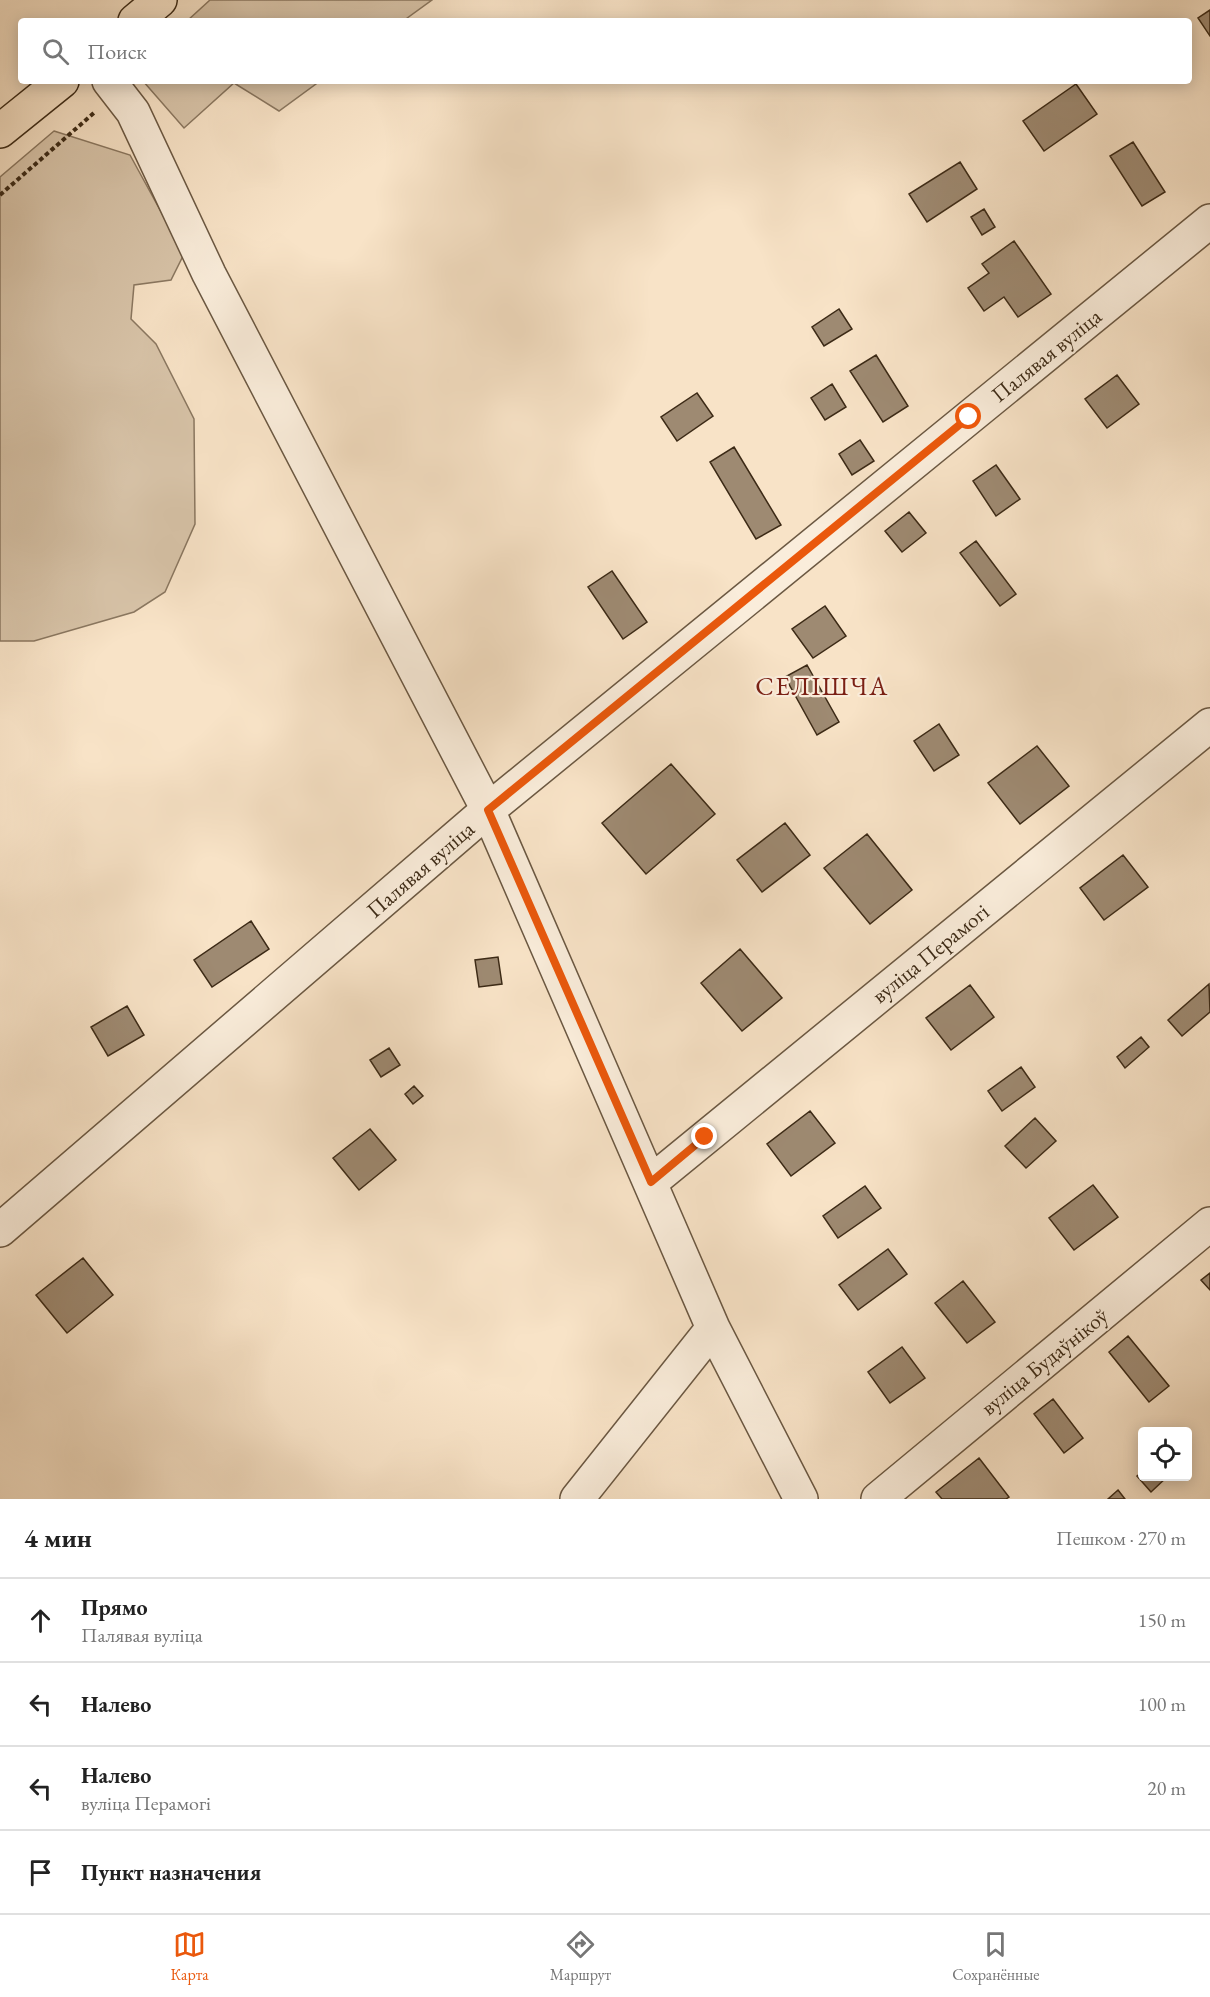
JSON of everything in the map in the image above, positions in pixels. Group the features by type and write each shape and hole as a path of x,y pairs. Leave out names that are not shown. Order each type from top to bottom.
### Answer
{"main road":[{"path":"139,18 160,0"},
{"path":"0,131 58,84"}],"street":[{"path":"113,86 133,112 209,274 488,810 713,1328 801,1499"},
{"name":"Палявая вуліца","path":"0,1230 488,810 1210,221"},
{"name":"вуліца Перамогі","path":"651,1182 1210,725"},
{"name":"вуліца Будаўнікоў","path":"878,1499 1210,1224"},
{"path":"577,1499 713,1328"}],"path":[{"path":"0,195 113,86"}],"shaded area":[{"path":"210,0 432,0 407,18 190,18"},
{"path":"146,84 233,84 184,128"},
{"path":"236,84 316,84 279,111"},
{"path":"54,131 130,155 184,254 171,280 134,285 131,319 156,344 194,419 195,524 165,592 134,612 34,641 0,641 0,177"}],"building":[{"path":"1210,10 1210,36 1198,18"},
{"path":"1076,84 1097,114 1044,151 1023,121"},
{"path":"1133,142 1165,192 1142,206 1110,156"},
{"path":"960,162 977,189 927,222 909,194"},
{"path":"984,209 995,227 982,235 971,217"},
{"path":"1014,241 1051,294 1018,317 1004,297 984,311 968,288 989,273 982,264"},
{"path":"839,309 852,329 824,346 812,327"},
{"path":"876,355 908,406 883,422 850,371"},
{"path":"1117,375 1139,404 1107,428 1085,399"},
{"path":"832,384 846,407 825,420 811,398"},
{"path":"697,393 713,416 677,441 661,417"},
{"path":"860,440 874,461 852,475 839,454"},
{"path":"734,447 781,525 756,539 710,462"},
{"path":"996,465 1020,499 996,516 973,481"},
{"path":"909,512 926,533 902,552 885,531"},
{"path":"976,541 1016,594 1000,606 960,553"},
{"path":"612,571 647,622 623,639 588,587"},
{"path":"825,606 846,636 813,658 792,629"},
{"path":"807,665 839,722 817,735 785,677"},
{"path":"939,724 959,755 934,771 914,741"},
{"path":"1037,746 1069,786 1020,824 988,783"},
{"path":"671,764 715,814 646,874 602,823"},
{"path":"785,823 810,855 762,892 737,860"},
{"path":"867,834 912,890 870,924 824,868"},
{"path":"1123,855 1148,887 1104,920 1080,888"},
{"path":"251,921 269,949 212,987 194,960"},
{"path":"740,949 782,998 742,1031 701,983"},
{"path":"498,957 502,984 479,987 475,960"},
{"path":"1209,984 1210,1012 1182,1036 1168,1020"},
{"path":"970,985 994,1017 951,1050 926,1018"},
{"path":"127,1006 144,1035 108,1056 91,1027"},
{"path":"1141,1037 1149,1047 1125,1068 1117,1057"},
{"path":"389,1048 400,1065 381,1077 370,1060"},
{"path":"1021,1067 1035,1087 1002,1111 988,1091"},
{"path":"414,1086 423,1096 413,1104 405,1094"},
{"path":"810,1111 835,1143 791,1176 767,1144"},
{"path":"1035,1118 1056,1141 1026,1168 1005,1146"},
{"path":"370,1129 396,1160 359,1190 333,1158"},
{"path":"1093,1185 1118,1217 1074,1250 1049,1218"},
{"path":"865,1186 881,1208 838,1238 823,1216"},
{"path":"888,1249 907,1274 858,1310 839,1285"},
{"path":"83,1258 113,1295 67,1333 36,1295"},
{"path":"1210,1273 1210,1290 1201,1280"},
{"path":"963,1281 995,1322 967,1343 935,1303"},
{"path":"1128,1336 1169,1386 1149,1402 1109,1352"},
{"path":"902,1347 925,1378 890,1403 868,1372"},
{"path":"1053,1399 1083,1438 1064,1453 1034,1414"},
{"path":"979,1458 1009,1497 1006,1499 942,1499 936,1492"},
{"path":"1141,1481 1163,1481 1151,1492"},
{"path":"1118,1490 1125,1499 1108,1499"}],"district":[{"name":"СЕЛІШЧА","path":"822,686"}],"route":[{"path":"705,1137 651,1182 488,810 969,417"}]}
